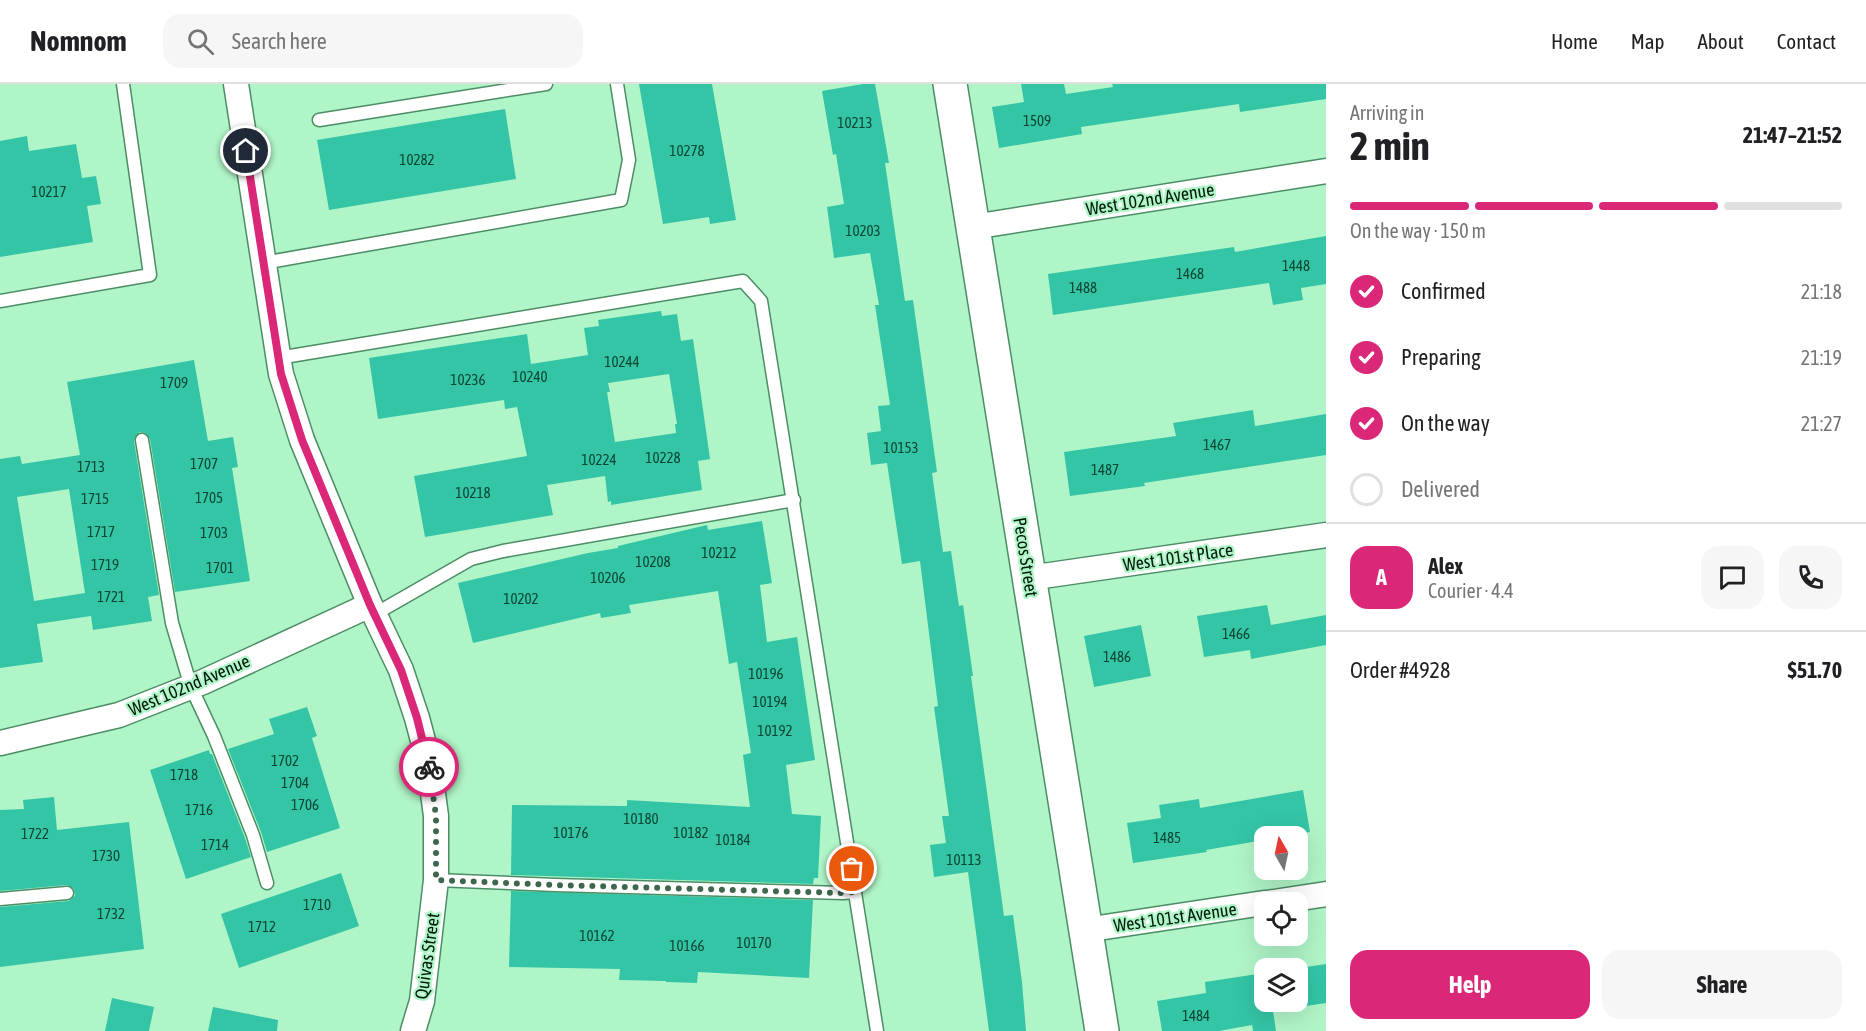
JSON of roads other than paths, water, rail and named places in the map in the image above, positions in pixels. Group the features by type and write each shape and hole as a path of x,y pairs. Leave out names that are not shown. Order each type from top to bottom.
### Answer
{"street":[{"name":"Quivas Street","path":"236,84 281,374 302,440 401,670 429,763 436,816 436,880 422,1001 413,1031"},
{"name":"Pecos Street","path":"950,84 1102,1031"},
{"name":"West 102nd Avenue","path":"973,227 1326,171"},
{"name":"West 101st Place","path":"1029,578 1326,536"},
{"name":"West 102nd Avenue","path":"0,743 119,715 191,687 373,609"},
{"name":"West 101st Avenue","path":"1308,897 1326,894"},
{"name":"West 101st Avenue","path":"1086,930 1254,905"}],"lane":[{"path":"0,301 150,275 123,84"},
{"path":"319,120 546,84"},
{"path":"263,263 621,200 628,160 616,84"},
{"path":"278,358 743,281 761,301 877,1031"},
{"path":"142,440 172,623 191,687 214,736 253,835 267,883"},
{"path":"373,609 471,560 503,550 794,500"},
{"path":"436,880 855,892"},
{"path":"0,899 67,893"}]}
